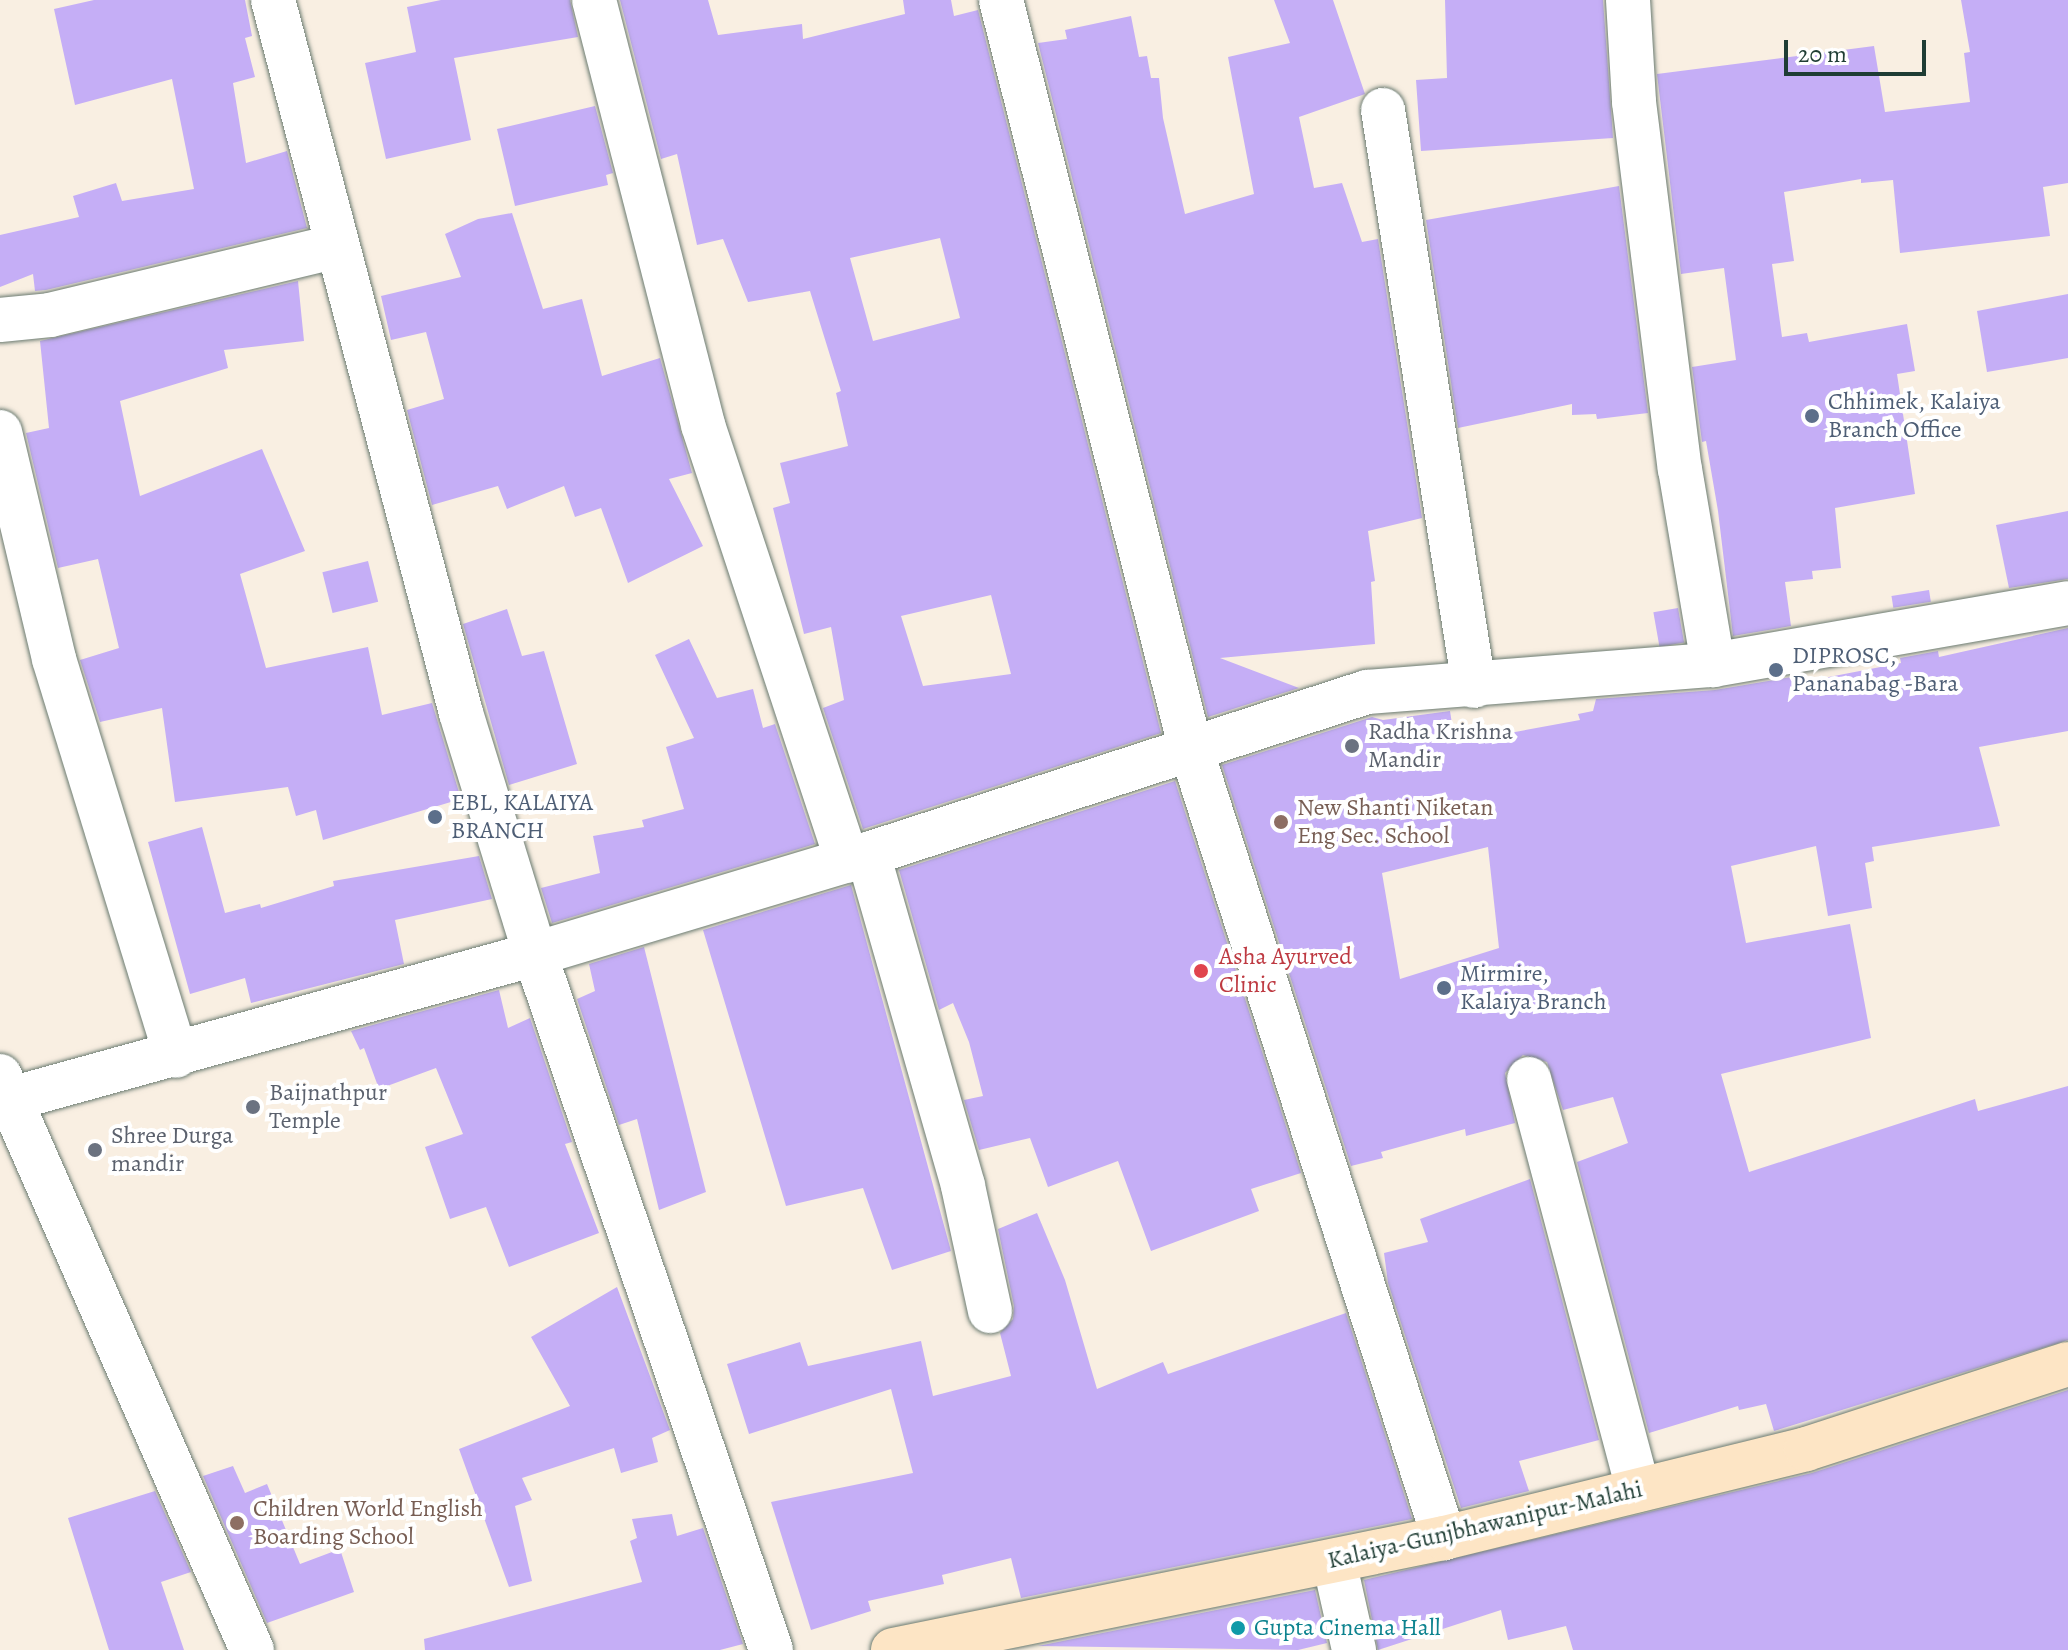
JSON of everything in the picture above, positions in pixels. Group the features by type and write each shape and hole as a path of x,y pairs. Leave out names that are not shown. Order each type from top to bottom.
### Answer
{"street":[{"path":"273,0 334,247 461,713 535,954 771,1650"},
{"path":"594,0 703,425 857,857 963,1186 990,1311"},
{"path":"1001,0 1190,746 1444,1538"},
{"path":"1628,0 1634,102 1680,469 1713,665"},
{"path":"1383,110 1474,686"},
{"path":"0,320 50,315 334,247"},
{"path":"0,432 54,659 176,1056"},
{"path":"252,1650 4,1092 176,1056 535,954 857,857 1190,746 1367,692 1713,665 2068,603"},
{"path":"1529,1079 1638,1490"},
{"name":"Kalaiya-Gunjbhawanipur-Malahi","path":"893,1650 1444,1538 1806,1449 2068,1364"},
{"path":"1334,1561 1354,1650"}],"building":[{"path":"94,0 245,0 252,36 245,38 255,77 233,83 246,163 287,151 307,228 46,290 35,291 33,274 0,287 0,235 79,217 73,196 116,183 122,201 194,189 172,79 75,105 54,9"},
{"path":"441,0 570,0 578,37 454,58 471,140 386,159 365,63 416,52 407,7"},
{"path":"620,0 708,0 718,35 802,24 803,39 905,14 903,0 951,0 954,16 978,10 1161,733 863,829 823,708 844,700 831,627 804,634 773,508 790,503 780,463 848,446 836,393 841,391 810,291 748,302 723,239 697,245 677,154 661,159","holes":["940,238 960,318 873,341 850,258","991,595 1011,674 923,686 901,616"]},
{"path":"1274,0 1333,0 1365,94 1299,117 1314,188 1342,183 1362,242 1378,239 1422,518 1368,531 1375,581 1371,582 1375,644 1220,658 1299,688 1208,717 1038,43 1067,39 1065,30 1131,16 1139,57 1147,56 1151,78 1159,78 1163,118 1185,214 1254,194 1228,57 1290,43"},
{"path":"1445,0 1603,0 1613,138 1421,151 1416,80 1447,78"},
{"path":"1961,0 2068,0 2068,183 2043,187 2050,236 1900,253 1893,180 1861,183 1861,179 1784,192 1794,261 1772,264 1782,337 1807,333 1809,342 1907,324 1915,371 1897,374 1915,494 1835,508 1841,568 1812,571 1813,579 1785,582 1791,626 1733,636 1718,511 1706,441 1702,442 1692,367 1736,360 1724,268 1681,274 1657,74 1874,46 1885,112 1970,102 1964,53 1970,52"},
{"path":"595,106 613,173 606,175 608,185 515,206 497,129"},
{"path":"1619,186 1648,413 1597,419 1596,414 1572,415 1572,404 1458,428 1426,220"},
{"path":"512,213 543,309 582,299 602,376 660,358 692,473 669,479 703,546 628,583 601,508 575,517 564,486 507,509 498,486 432,505 407,410 444,399 426,332 391,340 381,296 461,277 445,234 478,219"},
{"path":"298,281 304,341 224,350 228,368 120,401 140,496 262,449 305,551 240,574 266,668 368,647 382,715 432,703 461,799 323,840 316,810 296,816 288,787 175,802 162,708 100,722 80,660 119,648 98,559 58,568 26,433 49,428 40,341"},
{"path":"2068,294 2068,358 1987,372 1977,311"},
{"path":"2068,511 2068,579 2009,588 1996,525"},
{"path":"368,561 378,602 333,613 322,572"},
{"path":"1929,590 1931,602 1893,608 1891,596"},
{"path":"1678,608 1684,642 1659,647 1653,612"},
{"path":"507,609 522,656 544,651 577,764 509,785 463,624"},
{"path":"2068,628 2068,731 1979,747 2000,826 1872,847 1874,861 1865,863 1872,908 1828,916 1816,846 1731,866 1746,943 1850,924 1871,1038 1721,1074 1749,1172 1975,1099 1978,1111 2068,1086 2068,1340 1774,1431 1766,1404 1739,1410 1738,1406 1649,1433 1577,1162 1628,1143 1613,1097 1563,1110 1547,1062 1523,1055 1505,1073 1515,1123 1466,1136 1465,1129 1381,1152 1383,1158 1351,1166 1222,765 1372,717 1383,720 1450,711 1455,743 1580,720 1578,714 1593,711 1596,699 1715,690 1797,676 1798,683 1901,663 1900,658 1938,651 1939,657","holes":["1488,847 1499,948 1400,979 1382,873"]},
{"path":"689,639 717,698 753,689 763,728 775,724 815,844 552,923 541,888 600,873 593,836 644,827 642,820 684,809 666,747 694,738 655,655"},
{"path":"1175,781 1301,1173 1251,1189 1259,1211 1151,1251 1118,1161 1048,1187 1030,1138 979,1150 964,1100 983,1096 969,1042 953,1003 939,1010 899,870"},
{"path":"202,827 225,913 260,904 261,908 334,886 333,881 479,856 492,899 395,920 404,964 251,1003 245,978 190,994 148,842"},
{"path":"851,885 951,1251 892,1270 863,1188 786,1206 703,930"},
{"path":"644,947 706,1192 659,1210 637,1119 619,1125 577,999 595,991 589,964"},
{"path":"499,990 508,1028 530,1018 572,1142 565,1144 599,1233 509,1267 486,1207 450,1219 425,1147 463,1134 436,1068 379,1089 364,1048 360,1050 351,1031"},
{"path":"1530,1179 1599,1440 1519,1461 1529,1491 1461,1508 1388,1283 1384,1253 1428,1242 1420,1219"},
{"path":"1037,1213 1065,1280 1097,1389 1163,1362 1168,1374 1346,1313 1412,1519 1021,1598 1011,1558 942,1575 944,1584 868,1601 871,1611 811,1630 771,1502 913,1473 891,1389 749,1434 727,1364 800,1342 808,1366 921,1341 933,1396 1011,1376 1000,1333 1013,1319 1014,1306 998,1229"},
{"path":"617,1287 670,1430 652,1438 658,1462 621,1473 614,1448 522,1478 532,1500 515,1506 532,1581 509,1587 459,1449 570,1406 531,1337"},
{"path":"2068,1390 2068,1650 1573,1650 1566,1626 1508,1640 1501,1610 1378,1650 1364,1580 1812,1473"},
{"path":"233,1466 245,1493 267,1484 300,1564 340,1549 354,1592 267,1623 203,1476"},
{"path":"155,1491 191,1572 161,1582 184,1650 109,1650 68,1518"},
{"path":"672,1514 677,1536 703,1528 743,1644 720,1650 425,1650 424,1639 642,1582 630,1541 637,1538 632,1519"},
{"path":"1315,1590 1327,1643 1298,1650 1038,1646"}],"place":[{"name":"Chhimek, Kalaiya Branch Office","path":"1812,416"},
{"name":"DIPROSC, Pananabag -Bara","path":"1776,670"},
{"name":"Radha Krishna Mandir","path":"1352,746"},
{"name":"EBL, KALAIYA BRANCH","path":"435,817"},
{"name":"New Shanti Niketan Eng Sec. School","path":"1281,822"},
{"name":"Asha Ayurved Clinic","path":"1201,971"},
{"name":"Mirmire, Kalaiya Branch","path":"1444,988"},
{"name":"Baijnathpur Temple","path":"253,1107"},
{"name":"Shree Durga mandir","path":"95,1150"},
{"name":"Children World English Boarding School","path":"237,1523"},
{"name":"Gupta Cinema Hall","path":"1238,1628"}]}
